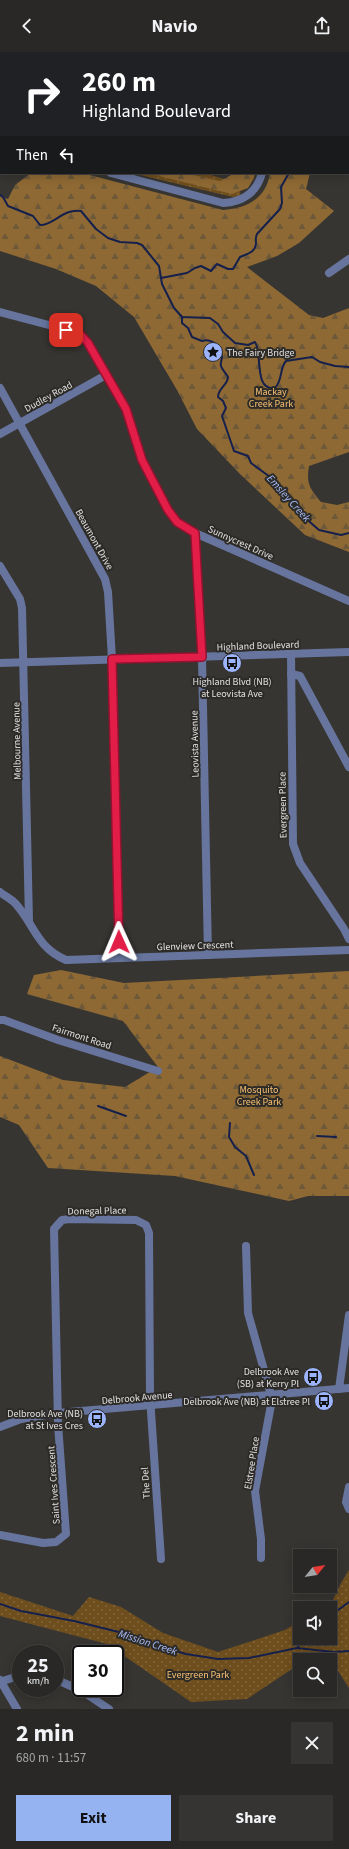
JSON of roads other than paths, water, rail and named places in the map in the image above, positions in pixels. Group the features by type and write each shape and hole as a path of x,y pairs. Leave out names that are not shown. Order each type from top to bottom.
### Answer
{"street":[{"path":"115,174 224,203 240,201 250,194 256,188 262,174"},
{"path":"329,273 349,259"},
{"name":"Sunnycrest Drive","path":"0,312 79,333 88,343 126,409 142,460 168,510 177,522 195,533 349,602"},
{"name":"Dudley Road","path":"0,434 106,375"},
{"name":"Beaumont Drive","path":"0,388 105,579 108,592 112,659 120,958"},
{"name":"Leovista Avenue","path":"195,533 202,657 208,955"},
{"name":"Melbourne Avenue","path":"0,566 20,599 22,608 29,921"},
{"name":"Highland Boulevard","path":"0,663 349,652"},
{"name":"Evergreen Place","path":"291,654 293,844 300,863 344,929 349,939"},
{"path":"291,674 300,676 349,767"},
{"name":"Glenview Crescent","path":"0,892 14,902 29,921 41,943 54,955 66,960 349,950"},
{"name":"Fairmont Road","path":"0,1020 4,1020 58,1040 158,1071"},
{"name":"Donegal Place","path":"58,1413 54,1229 62,1220 70,1219 136,1220 146,1225 149,1233 150,1406"},
{"name":"Elstree Place","path":"246,1246 248,1313 270,1395 271,1405 255,1491 261,1539 261,1558"},
{"path":"339,1389 349,1315"},
{"name":"Delbrook Avenue","path":"0,1427 21,1419 58,1413 349,1388"},
{"name":"The Del","path":"150,1406 160,1559"},
{"name":"Saint Ives Crescent","path":"0,1534 43,1543 56,1542 66,1534 58,1413"},
{"path":"349,1487 346,1502 349,1509"},
{"path":"12,1678 0,1681 17,1709"},
{"path":"64,1682 82,1690 108,1709"}],"waterway":[{"path":"161,278 187,273 201,266 211,271 217,264 228,269 233,269 240,257 250,253 254,249 257,234 280,209 282,203 281,187 288,174"},
{"path":"0,195 3,197 8,206 33,216 40,225 45,225 69,212 81,211 96,229 108,238 120,242 137,243 142,245 159,266 162,284 174,308 182,317 210,318 218,324 223,332 235,343 248,345 255,342 261,378 264,384 268,387 275,388 280,378 282,367 286,361 312,357 320,362 335,366 349,367"},
{"name":"Emsley Creek","path":"182,317 182,323 188,328 192,337 202,341 206,340 212,342 221,352 221,366 228,377 228,380 218,394 218,397 223,401 226,408 222,416 234,451 248,456 251,463 270,477 280,491 294,504 295,509 319,530 341,535 349,533"},
{"path":"98,1106 126,1116"},
{"path":"230,1123 229,1137 235,1147 246,1156 254,1175"},
{"path":"317,1136 336,1137"},
{"path":"337,1611 349,1602"},
{"name":"Mission Creek","path":"0,1604 21,1611 74,1621 139,1637 158,1646 186,1654 218,1659 249,1658 297,1648 334,1652 349,1651"}],"place":[{"name":"The Fairy Bridge","path":"213,352"},
{"name":"Highland Blvd (NB) at Leovista Ave","path":"232,663"},
{"name":"Delbrook Ave (SB) at Kerry Pl","path":"313,1377"},
{"name":"Delbrook Ave (NB) at Elstree Pl","path":"324,1401"},
{"name":"Delbrook Ave (NB) at St Ives Cres","path":"97,1419"}],"park label":[{"name":"Mackay Creek Park","path":"271,396"},
{"name":"Mosquito Creek Park","path":"259,1094"},
{"name":"Evergreen Park","path":"198,1674"}]}
